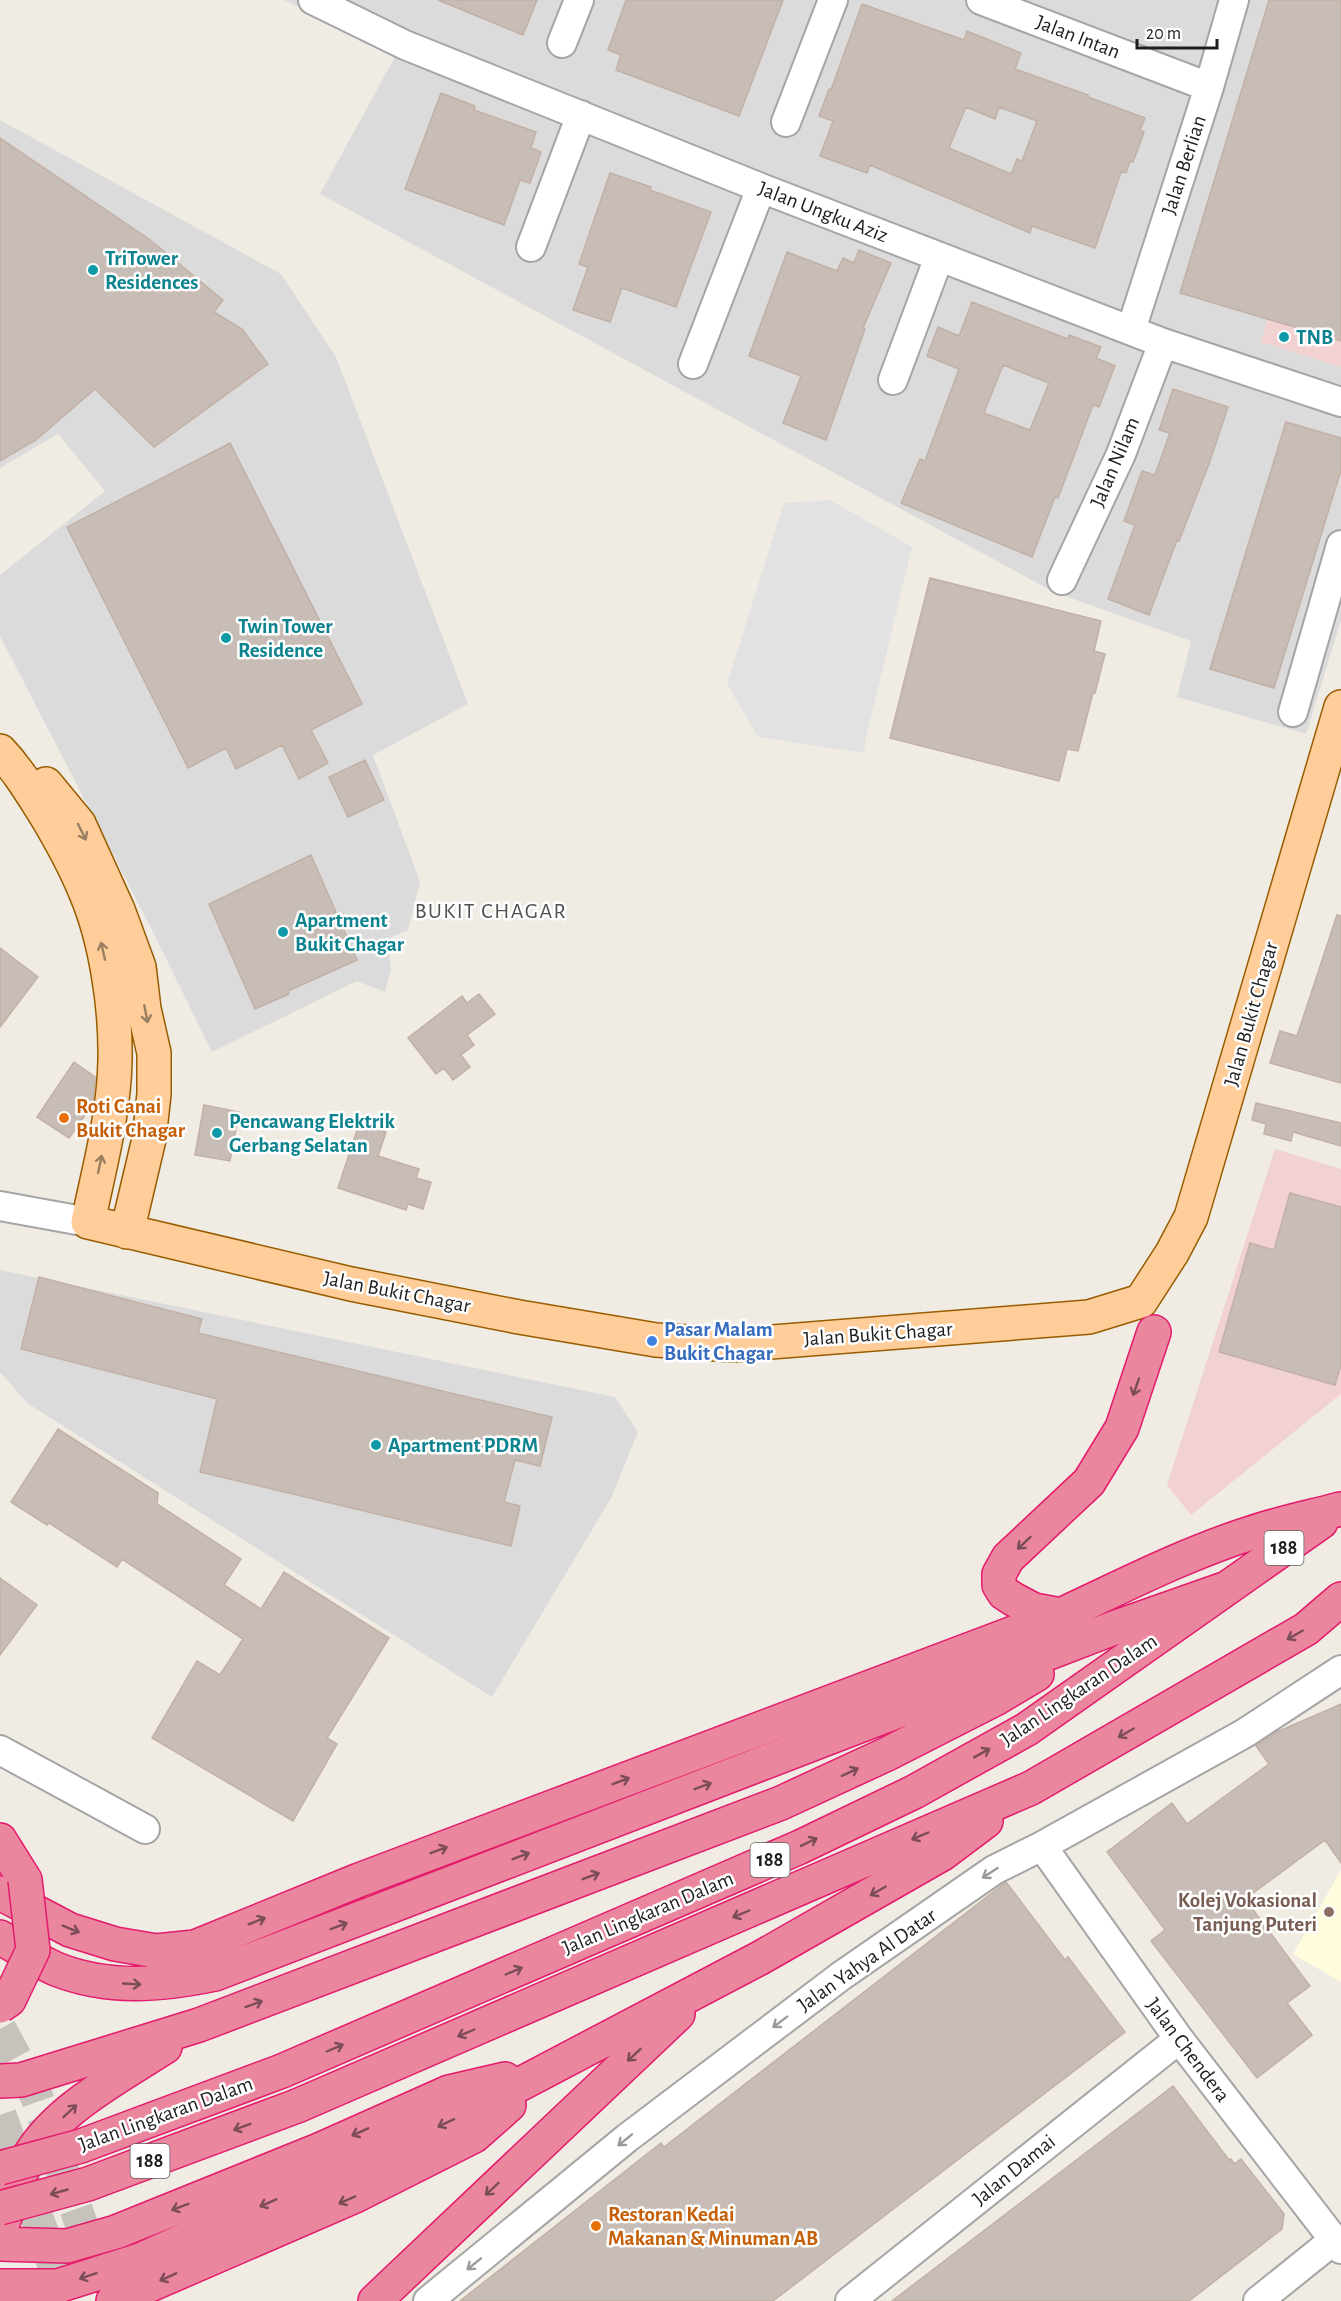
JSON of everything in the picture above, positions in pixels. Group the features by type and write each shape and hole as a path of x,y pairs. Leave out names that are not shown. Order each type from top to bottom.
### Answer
{"highway":[{"path":"1061,1615 1034,1610 1013,1599 1004,1593 999,1585 999,1574 1008,1558 1089,1482 1122,1428 1154,1332"},
{"path":"13,1886 70,1930 116,1944 156,1951 195,1947 359,1880 1061,1615 1165,1566 1208,1549 1252,1533 1341,1508"},
{"name":"Jalan Lingkaran Dalam","path":"0,2168 81,2146 282,2072 800,1847 914,1792 1026,1729 1341,1508"},
{"path":"0,1937 54,1968 81,1977 134,1985 174,1982 215,1974 1119,1626 1227,1588"},
{"name":"Jalan Lingkaran Dalam","path":"0,2208 88,2184 297,2106 1031,1788 1306,1629 1341,1599"},
{"path":"0,2081 21,2080 199,2025 781,1803 887,1754 995,1699 1119,1626"},
{"path":"0,2286 58,2286 140,2260 452,2120 707,1986 942,1854 1031,1788"},
{"path":"0,1840 33,1950 9,2000 0,2006"},
{"path":"375,2301 707,1986"},
{"path":"0,2232 24,2166 47,2132 76,2104 199,2025"},
{"path":"0,2244 67,2246 116,2232 309,2154 449,2092 554,2067"},
{"path":"113,2301 354,2196 474,2136 554,2067"},
{"path":"397,2301 411,2267"}],"main road":[{"path":"1289,883 1341,707"},
{"path":"0,731 79,824 122,919 139,967 144,1009 154,1053 154,1094 149,1139 128,1232"},
{"path":"1289,883 1341,739"},
{"path":"0,751 33,795 66,849 86,892 97,926 106,967 116,1060 111,1111 88,1222"},
{"name":"Jalan Bukit Chagar","path":"88,1222 351,1284 519,1317 656,1340 733,1345 1089,1317 1141,1301 1172,1253 1191,1217 1289,883"}],"street":[{"name":"Jalan Ungku Aziz","path":"313,0 405,45 761,189 1163,343 1341,402"},
{"path":"562,43 579,0"},
{"path":"786,122 833,0"},
{"name":"Jalan Intan","path":"981,0 1209,87"},
{"name":"Jalan Berlian","path":"1131,330 1209,87 1234,0"},
{"path":"531,247 581,116"},
{"path":"693,363 761,189"},
{"path":"901,382 947,260"},
{"name":"Jalan Nilam","path":"1062,580 1121,454 1163,343"},
{"path":"1293,712 1341,545"},
{"name":"Jalan Bukit Chagar","path":"0,1206 88,1222"},
{"name":"Jalan Yahya Al Datar","path":"428,2301 627,2138 841,1976 994,1870 1042,1846 1245,1733 1341,1670"},
{"path":"0,1750 145,1829"},
{"name":"Jalan Chendera","path":"1042,1846 1179,2039 1337,2244"},
{"name":"Jalan Damai","path":"850,2301 1179,2039"},
{"path":"1258,2301 1337,2244"}],"shaded area":[{"path":"284,0 1341,0 1341,82 1261,342 1341,367 1341,620 1306,734 1177,697 1191,641 1054,592 320,194 397,53"},
{"path":"1341,82 1341,367 1261,342"},
{"path":"0,120 281,274 336,357 468,704 373,755 420,882 408,930 387,939 391,969 385,992 357,981 212,1052 151,928 0,636 0,575 105,491 58,434 0,468"},
{"path":"830,500 912,547 864,753 758,737 727,684 784,503"},
{"path":"1275,1149 1341,1169 1341,1394 1191,1515 1167,1485"},
{"name":"Apartment PDRM","path":"0,1270 615,1397 638,1432 611,1498 492,1697 27,1403 0,1372"},
{"name":"Kolej Vokasional Tanjung Puteri","path":"1341,1870 1341,1982 1293,1954"}],"building":[{"path":"438,0 537,0 523,35"},
{"path":"626,0 783,0 739,116 616,70 621,55 608,50"},
{"path":"1269,0 1341,0 1341,341 1180,293"},
{"path":"862,4 964,40 967,31 1021,53 1015,69 1145,118 1140,130 1144,132 1133,162 1130,161 1126,173 1121,172 1095,248 1032,226 1030,233 870,165 867,173 820,156 833,121 819,116 829,89 831,90","holes":["966,107 995,119 999,107 1037,121 1022,161 1017,159 1011,174 949,148"]},
{"path":"441,93 475,106 474,110 536,132 531,148 541,152 530,183 520,180 504,225 405,189"},
{"name":"TriTower Residences","path":"0,138 149,239 223,300 214,312 242,329 268,364 154,447 95,389 36,440 0,461"},
{"path":"610,173 711,212 676,307 622,288 610,322 573,310 588,267 579,264"},
{"path":"859,250 891,263 863,328 865,329 826,440 783,423 801,376 749,356 787,252 837,271 843,258 854,263"},
{"path":"972,302 1068,339 1069,335 1101,347 1096,358 1115,366 1099,407 1093,405 1058,498 1055,497 1032,557 901,503 920,459 925,461 959,369 927,356 938,327 959,336","holes":["1003,365 1049,383 1030,430 984,413"]},
{"path":"1173,389 1228,407 1209,464 1149,615 1108,599 1135,525 1124,521 1142,471 1155,475 1170,433 1159,430"},
{"path":"1286,422 1341,438 1341,470 1274,688 1210,669"},
{"name":"Twin Tower Residence","path":"230,443 362,704 311,730 328,763 299,779 282,745 236,769 226,748 188,768 67,527"},
{"path":"930,578 1101,621 1094,651 1105,654 1095,693 1093,693 1078,751 1067,749 1059,781 890,738"},
{"path":"365,760 384,800 348,817 329,777"},
{"name":"Apartment Bukit Chagar","path":"311,855 357,960 288,991 289,994 255,1009 209,904"},
{"path":"1337,915 1341,916 1341,1083 1270,1063 1280,1031 1297,1036"},
{"path":"0,948 38,977 0,1027"},
{"path":"479,994 495,1014 467,1035 474,1045 461,1055 470,1067 453,1080 444,1068 436,1074 408,1038 462,996 467,1003"},
{"path":"74,1062 95,1079 93,1104 69,1138 37,1117"},
{"path":"1256,1103 1341,1123 1341,1146 1293,1132 1291,1141 1264,1134 1266,1124 1252,1120"},
{"name":"Pencawang Elektrik Gerbang Selatan","path":"204,1105 239,1112 230,1161 195,1155"},
{"path":"359,1124 386,1132 378,1156 419,1169 416,1178 431,1182 423,1209 408,1204 406,1210 338,1188"},
{"path":"1290,1193 1341,1207 1341,1365 1335,1385 1219,1352 1250,1243 1274,1250"},
{"name":"Apartment PDRM","path":"39,1277 202,1319 198,1333 552,1417 540,1466 515,1460 504,1502 520,1506 511,1546 200,1472 217,1399 21,1349"},
{"path":"58,1429 158,1493 157,1504 241,1559 224,1585 261,1609 284,1572 389,1638 327,1738 337,1744 293,1821 152,1738 197,1661 220,1675 243,1639 122,1559 117,1567 49,1523 47,1525 11,1502"},
{"path":"0,1578 37,1605 0,1655"},
{"path":"1341,1704 1341,1863 1325,1840 1245,1899 1310,1986 1287,2003 1312,2035 1257,2078 1151,1941 1165,1930 1107,1852 1172,1803 1187,1824 1269,1764 1256,1746 1277,1732"},
{"path":"1006,1882 1065,1960 1068,1957 1125,2032 773,2301 460,2301 661,2143 664,2147"},
{"path":"1173,2086 1229,2160 1231,2159 1234,2164 1241,2159 1284,2214 1282,2229 1189,2301 892,2301"}],"tunnel":[{"path":"0,2029 36,2095 108,2300"},
{"path":"0,2115 67,2301"}],"place":[{"name":"TriTower Residences","path":"93,270"},
{"name":"TNB","path":"1284,337"},
{"name":"Twin Tower Residence","path":"226,638"},
{"name":"Apartment Bukit Chagar","path":"283,932"},
{"name":"Roti Canai Bukit Chagar","path":"64,1118"},
{"name":"Pencawang Elektrik Gerbang Selatan","path":"217,1133"},
{"name":"Pasar Malam Bukit Chagar","path":"652,1341"},
{"name":"Apartment PDRM","path":"376,1445"},
{"name":"Kolej Vokasional Tanjung Puteri","path":"1329,1912"},
{"name":"Restoran Kedai Makanan & Minuman AB","path":"596,2226"}],"district":[{"name":"BUKIT CHAGAR","path":"491,911"}]}
